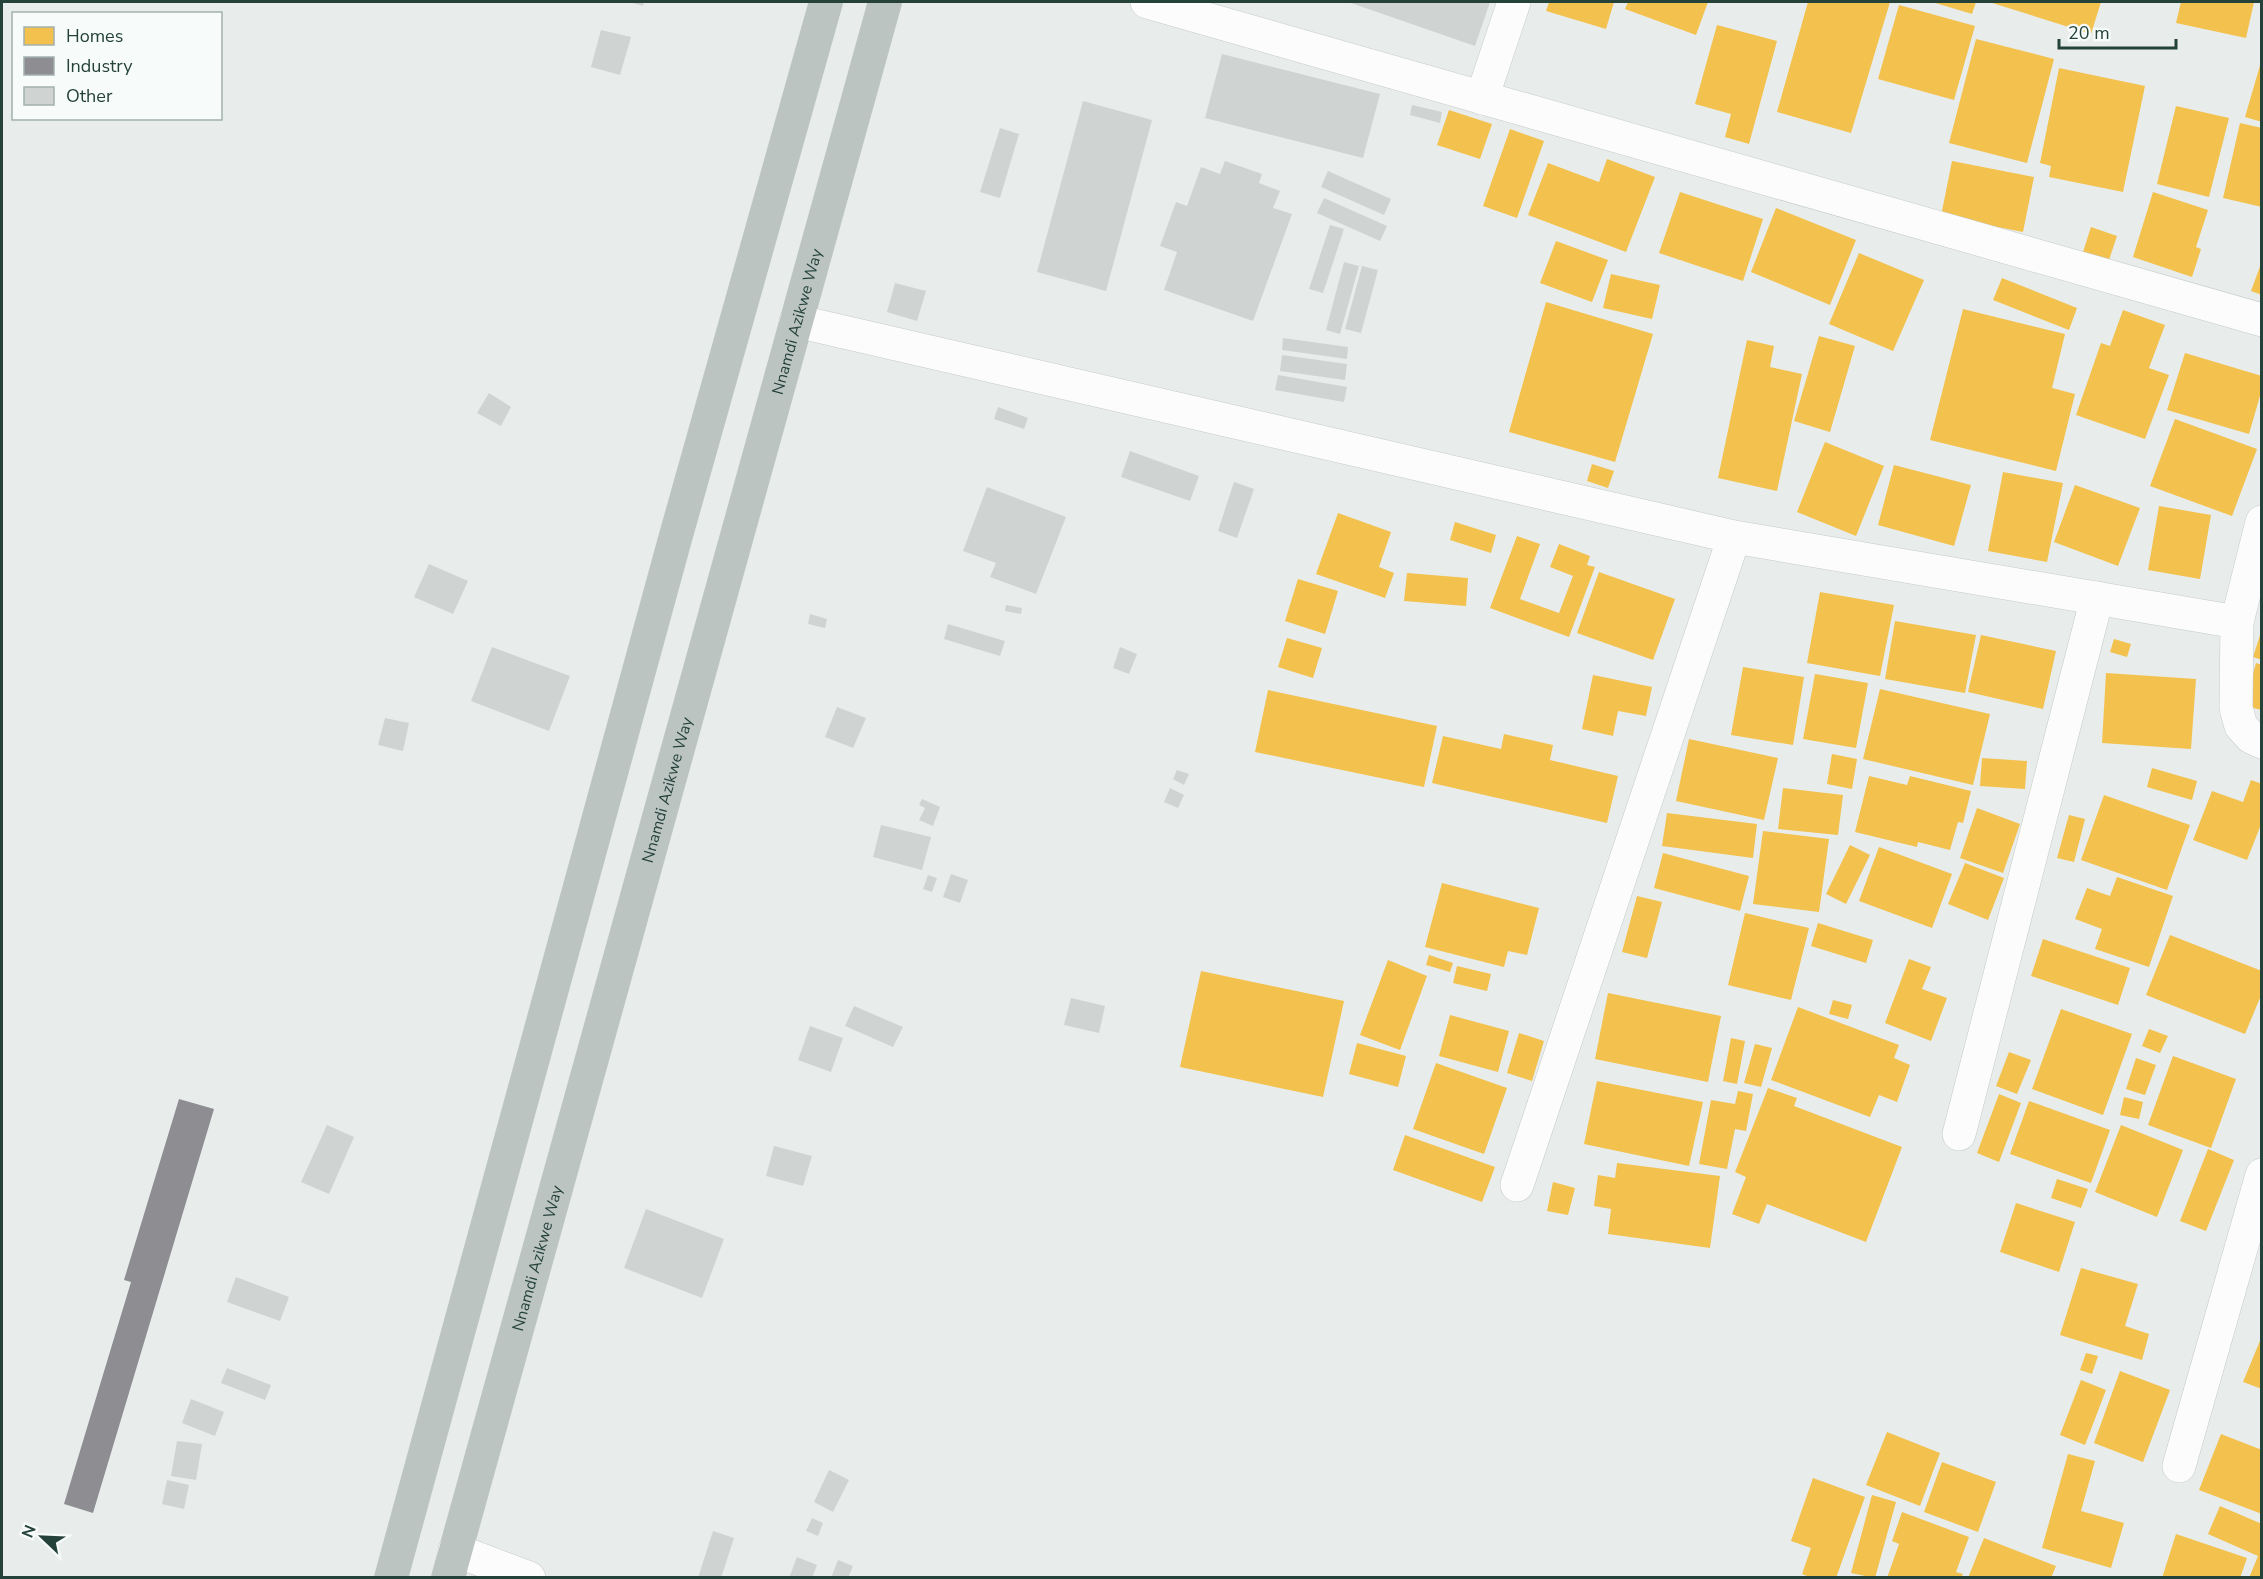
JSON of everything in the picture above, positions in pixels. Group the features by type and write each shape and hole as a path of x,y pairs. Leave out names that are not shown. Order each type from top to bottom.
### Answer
{"highway":[{"path":"391,1578 675,539 826,2"},
{"name":"Nnamdi Azikwe Way","path":"451,1564 885,2"}],"street":[{"path":"1147,2 2262,320"},
{"path":"1482,98 1514,2"},
{"path":"796,321 1734,537 2237,622"},
{"path":"2262,522 2237,622 2236,708 2241,726 2250,737 2262,742"},
{"path":"1517,1185 1734,537"},
{"path":"1959,1134 2097,598"},
{"path":"2179,1466 2262,1175"},
{"path":"451,1564 529,1578"}],"building: Homes":[{"path":"1549,2 1614,2 1606,29 1546,11"},
{"path":"1628,2 1708,2 1696,35 1625,9"},
{"path":"1808,2 1890,2 1851,133 1777,112"},
{"path":"1932,2 1976,2 1972,14"},
{"path":"1989,2 2101,2 2091,34"},
{"path":"2181,2 2254,2 2246,38 2176,23"},
{"path":"1899,5 1975,26 1954,100 1878,79"},
{"path":"1717,25 1777,41 1749,144 1725,137 1731,114 1695,104"},
{"path":"1976,39 2054,59 2027,163 1949,143"},
{"path":"2262,62 2262,122 2245,117"},
{"path":"2059,68 2145,86 2123,192 2049,177 2051,166 2040,163"},
{"path":"2176,106 2229,118 2209,197 2157,184"},
{"path":"1449,110 1492,124 1480,159 1437,145"},
{"path":"2240,123 2262,128 2262,207 2223,198"},
{"path":"1510,129 1544,141 1517,218 1483,206"},
{"path":"1607,159 1655,177 1626,252 1528,215 1548,163 1599,182"},
{"path":"1952,161 2034,177 2023,232 1941,216"},
{"path":"1680,192 1763,219 1743,281 1659,253"},
{"path":"2153,192 2208,210 2196,247 2201,249 2192,277 2133,257"},
{"path":"1776,208 1856,240 1830,305 1751,272"},
{"path":"2091,227 2117,236 2108,263 2082,255"},
{"path":"1556,241 1608,260 1592,302 1540,283"},
{"path":"1859,253 1924,280 1893,351 1829,324"},
{"path":"2262,261 2262,295 2251,291"},
{"path":"1611,274 1660,285 1652,319 1603,308"},
{"path":"2002,278 2077,308 2069,330 1993,300"},
{"path":"1546,302 1653,334 1615,462 1509,432"},
{"path":"1963,309 2065,334 2052,388 2075,394 2056,471 1930,440"},
{"path":"2123,310 2165,325 2149,368 2169,375 2145,439 2076,415 2101,343 2110,346"},
{"path":"1819,336 1855,346 1830,432 1794,421"},
{"path":"1747,340 1774,346 1770,367 1802,374 1777,491 1718,478"},
{"path":"2185,353 2262,376 2262,389 2249,434 2167,410"},
{"path":"2175,419 2257,449 2232,516 2150,486"},
{"path":"1825,442 1884,466 1856,536 1797,512"},
{"path":"1592,464 1614,471 1608,488 1587,481"},
{"path":"1894,465 1971,485 1954,546 1878,525"},
{"path":"2003,472 2063,483 2047,562 1988,551"},
{"path":"2075,485 2140,508 2118,566 2054,542"},
{"path":"2159,506 2211,515 2200,579 2148,570"},
{"path":"1338,513 1391,532 1379,567 1394,573 1385,598 1316,574"},
{"path":"1455,522 1496,535 1491,553 1450,540"},
{"path":"1517,536 1540,544 1520,599 1559,613 1573,576 1550,567 1559,544 1590,556 1587,565 1595,567 1569,637 1490,608"},
{"path":"1599,572 1675,599 1653,660 1577,633"},
{"path":"1407,573 1468,578 1466,606 1404,601"},
{"path":"1298,579 1338,591 1325,634 1285,621"},
{"path":"1820,592 1894,605 1880,676 1807,663"},
{"path":"1895,621 1976,635 1965,693 1885,679"},
{"path":"2262,629 2262,660 2253,657"},
{"path":"1981,635 2056,651 2043,709 1968,692"},
{"path":"1287,638 1322,648 1313,678 1278,667"},
{"path":"2114,639 2131,644 2127,657 2110,652"},
{"path":"2256,663 2262,665 2262,710 2244,706"},
{"path":"1743,667 1804,677 1793,745 1731,735"},
{"path":"2106,673 2196,679 2191,749 2102,743"},
{"path":"1815,674 1868,683 1856,748 1803,739"},
{"path":"1593,675 1652,687 1646,716 1618,711 1613,736 1582,729"},
{"path":"1880,689 1990,714 1973,785 1863,759"},
{"path":"1268,690 1437,726 1424,787 1255,752"},
{"path":"1504,734 1553,745 1550,760 1618,776 1607,823 1432,783 1443,736 1501,749"},
{"path":"1689,739 1778,758 1764,820 1676,801"},
{"path":"1832,754 1857,759 1852,789 1827,784"},
{"path":"1982,758 2027,761 2025,789 1980,786"},
{"path":"2152,768 2197,781 2192,800 2147,787"},
{"path":"1869,776 1907,785 1910,776 1971,791 1963,823 1958,822 1950,850 1918,842 1917,847 1855,832"},
{"path":"2251,780 2262,784 2262,822 2247,860 2193,840 2212,791 2243,802"},
{"path":"1783,788 1843,795 1838,835 1778,829"},
{"path":"2104,795 2190,825 2167,890 2081,860"},
{"path":"1977,808 2020,824 2003,873 1960,858"},
{"path":"1667,813 1757,824 1753,858 1662,846"},
{"path":"2069,815 2085,819 2074,862 2057,858"},
{"path":"1763,831 1829,839 1819,912 1753,904"},
{"path":"1850,845 1870,855 1846,904 1826,894"},
{"path":"1879,847 1952,874 1932,928 1859,901"},
{"path":"1663,853 1749,876 1740,911 1654,888"},
{"path":"1965,863 2004,878 1988,920 1948,904"},
{"path":"2117,877 2173,896 2149,967 2095,949 2102,929 2075,919 2087,888 2110,896"},
{"path":"1442,883 1539,908 1527,955 1508,951 1504,967 1425,947"},
{"path":"1637,896 1662,902 1647,958 1622,952"},
{"path":"1745,913 1809,928 1791,1000 1728,985"},
{"path":"1818,923 1873,940 1866,963 1811,946"},
{"path":"2170,935 2262,971 2262,993 2245,1034 2146,995"},
{"path":"2043,939 2130,968 2118,1005 2031,976"},
{"path":"1429,955 1453,963 1450,972 1426,965"},
{"path":"1909,959 1931,967 1922,989 1947,998 1931,1041 1885,1023"},
{"path":"1388,960 1427,976 1400,1050 1360,1035"},
{"path":"1457,966 1491,974 1487,991 1453,983"},
{"path":"1201,971 1344,1001 1323,1097 1180,1067"},
{"path":"1608,993 1721,1016 1708,1082 1595,1059"},
{"path":"1833,1000 1852,1005 1848,1019 1829,1014"},
{"path":"1798,1007 1899,1045 1894,1058 1910,1065 1897,1102 1879,1095 1870,1117 1771,1080"},
{"path":"2061,1009 2132,1034 2103,1115 2032,1089"},
{"path":"1450,1015 1509,1031 1498,1072 1439,1056"},
{"path":"2149,1029 2168,1036 2160,1053 2142,1046"},
{"path":"1519,1033 1544,1041 1532,1081 1507,1073"},
{"path":"1731,1038 1745,1041 1737,1084 1723,1081"},
{"path":"1357,1043 1406,1056 1398,1087 1349,1074"},
{"path":"1755,1044 1772,1048 1761,1087 1744,1083"},
{"path":"2009,1052 2031,1060 2017,1094 1996,1086"},
{"path":"2173,1056 2236,1079 2211,1148 2148,1125"},
{"path":"2136,1058 2156,1065 2145,1095 2126,1089"},
{"path":"1436,1063 1507,1088 1484,1154 1413,1129"},
{"path":"1597,1081 1703,1102 1689,1166 1584,1144"},
{"path":"1768,1088 1797,1098 1794,1106 1902,1147 1866,1242 1767,1204 1759,1224 1732,1214 1746,1177 1735,1172"},
{"path":"1738,1091 1753,1094 1746,1131 1735,1129 1727,1169 1699,1164 1711,1100 1735,1104"},
{"path":"1999,1094 2021,1103 1999,1162 1977,1153"},
{"path":"2124,1097 2143,1102 2139,1119 2120,1115"},
{"path":"2029,1101 2110,1130 2091,1183 2010,1154"},
{"path":"2121,1125 2183,1150 2157,1217 2095,1192"},
{"path":"1405,1135 1495,1167 1482,1202 1393,1170"},
{"path":"2208,1149 2234,1160 2206,1231 2180,1221"},
{"path":"1617,1163 1720,1176 1710,1248 1608,1234 1611,1209 1594,1206 1598,1175 1615,1178"},
{"path":"2057,1179 2088,1189 2081,1208 2051,1198"},
{"path":"1553,1182 1575,1188 1568,1215 1547,1211"},
{"path":"2016,1203 2075,1222 2059,1272 2000,1252"},
{"path":"2081,1268 2138,1284 2125,1326 2149,1334 2142,1360 2060,1335"},
{"path":"2262,1336 2262,1389 2243,1382"},
{"path":"2086,1353 2098,1356 2092,1374 2080,1370"},
{"path":"2120,1371 2170,1390 2143,1462 2094,1443"},
{"path":"2081,1380 2106,1390 2085,1445 2060,1435"},
{"path":"1887,1432 1940,1453 1920,1506 1866,1485"},
{"path":"2221,1434 2262,1450 2262,1514 2199,1490"},
{"path":"2068,1454 2095,1461 2081,1511 2124,1523 2111,1568 2042,1548"},
{"path":"1942,1462 1996,1482 1978,1532 1924,1512"},
{"path":"1813,1478 1865,1497 1836,1578 1812,1578 1802,1574 1811,1548 1791,1541"},
{"path":"1872,1495 1896,1502 1875,1578 1851,1573"},
{"path":"2220,1506 2262,1524 2262,1578 2249,1578 2258,1556 2208,1534"},
{"path":"1902,1512 1969,1537 1956,1572 1963,1574 1961,1578 1887,1578 1899,1544 1892,1541"},
{"path":"2176,1534 2247,1558 2240,1578 2162,1578"},
{"path":"1984,1538 2056,1566 2051,1578 1968,1578"}],"building: Industry":[{"path":"179,1099 214,1109 93,1513 64,1504 131,1282 124,1280"}],"building: Other":[{"path":"629,2 644,2 643,6"},
{"path":"1348,2 1490,2 1475,46"},
{"path":"601,30 631,37 620,75 591,67"},
{"path":"1222,54 1380,94 1363,158 1205,118"},
{"path":"1083,101 1152,120 1106,291 1037,272"},
{"path":"1412,105 1442,112 1440,123 1410,115"},
{"path":"1000,128 1019,134 1000,198 980,192"},
{"path":"1225,161 1262,174 1259,183 1280,191 1273,208 1292,214 1253,321 1164,290 1177,252 1160,246 1176,202 1187,206 1201,167 1220,174"},
{"path":"1328,171 1391,199 1384,215 1321,187"},
{"path":"1324,198 1387,226 1380,241 1317,213"},
{"path":"1330,225 1344,229 1323,293 1309,289"},
{"path":"1344,262 1359,266 1340,334 1326,330"},
{"path":"1362,266 1378,270 1361,333 1345,329"},
{"path":"895,283 926,291 917,321 887,312"},
{"path":"1283,338 1348,347 1347,359 1282,350"},
{"path":"1282,355 1347,364 1345,380 1280,371"},
{"path":"1278,375 1347,387 1344,402 1275,390"},
{"path":"489,393 511,407 501,426 477,413"},
{"path":"998,407 1028,418 1024,429 994,419"},
{"path":"1130,451 1199,476 1190,501 1121,477"},
{"path":"1234,482 1254,489 1237,538 1218,531"},
{"path":"987,487 1066,517 1036,594 990,577 996,563 963,551"},
{"path":"429,564 468,581 453,614 414,597"},
{"path":"1006,605 1022,608 1021,614 1005,611"},
{"path":"810,614 827,619 825,628 808,624"},
{"path":"948,624 1005,641 1000,656 944,639"},
{"path":"492,647 570,676 549,731 471,701"},
{"path":"1120,647 1137,654 1129,674 1113,668"},
{"path":"837,707 866,718 853,748 825,737"},
{"path":"385,718 409,723 403,751 378,745"},
{"path":"1177,770 1189,774 1184,785 1173,779"},
{"path":"1170,788 1184,795 1178,808 1164,802"},
{"path":"922,799 940,807 933,826 919,820 925,808 919,805"},
{"path":"881,825 931,837 922,870 873,857"},
{"path":"951,874 968,880 960,903 943,897"},
{"path":"928,875 937,878 932,892 923,889"},
{"path":"1071,998 1105,1006 1099,1033 1064,1025"},
{"path":"854,1006 903,1027 893,1047 845,1026"},
{"path":"810,1026 843,1038 831,1072 798,1060"},
{"path":"327,1125 354,1137 329,1194 301,1182"},
{"path":"774,1146 812,1156 803,1186 766,1176"},
{"path":"646,1209 724,1239 702,1298 624,1268"},
{"path":"236,1277 289,1297 280,1321 227,1302"},
{"path":"227,1368 271,1385 265,1400 221,1383"},
{"path":"191,1399 224,1412 215,1436 182,1423"},
{"path":"177,1441 202,1444 196,1480 171,1476"},
{"path":"829,1470 849,1480 833,1512 814,1502"},
{"path":"167,1480 189,1485 184,1509 162,1504"},
{"path":"812,1518 823,1523 818,1536 806,1531"},
{"path":"713,1531 734,1538 721,1578 698,1578"},
{"path":"797,1557 817,1565 812,1578 789,1578"},
{"path":"838,1560 853,1566 848,1578 831,1578"}]}
